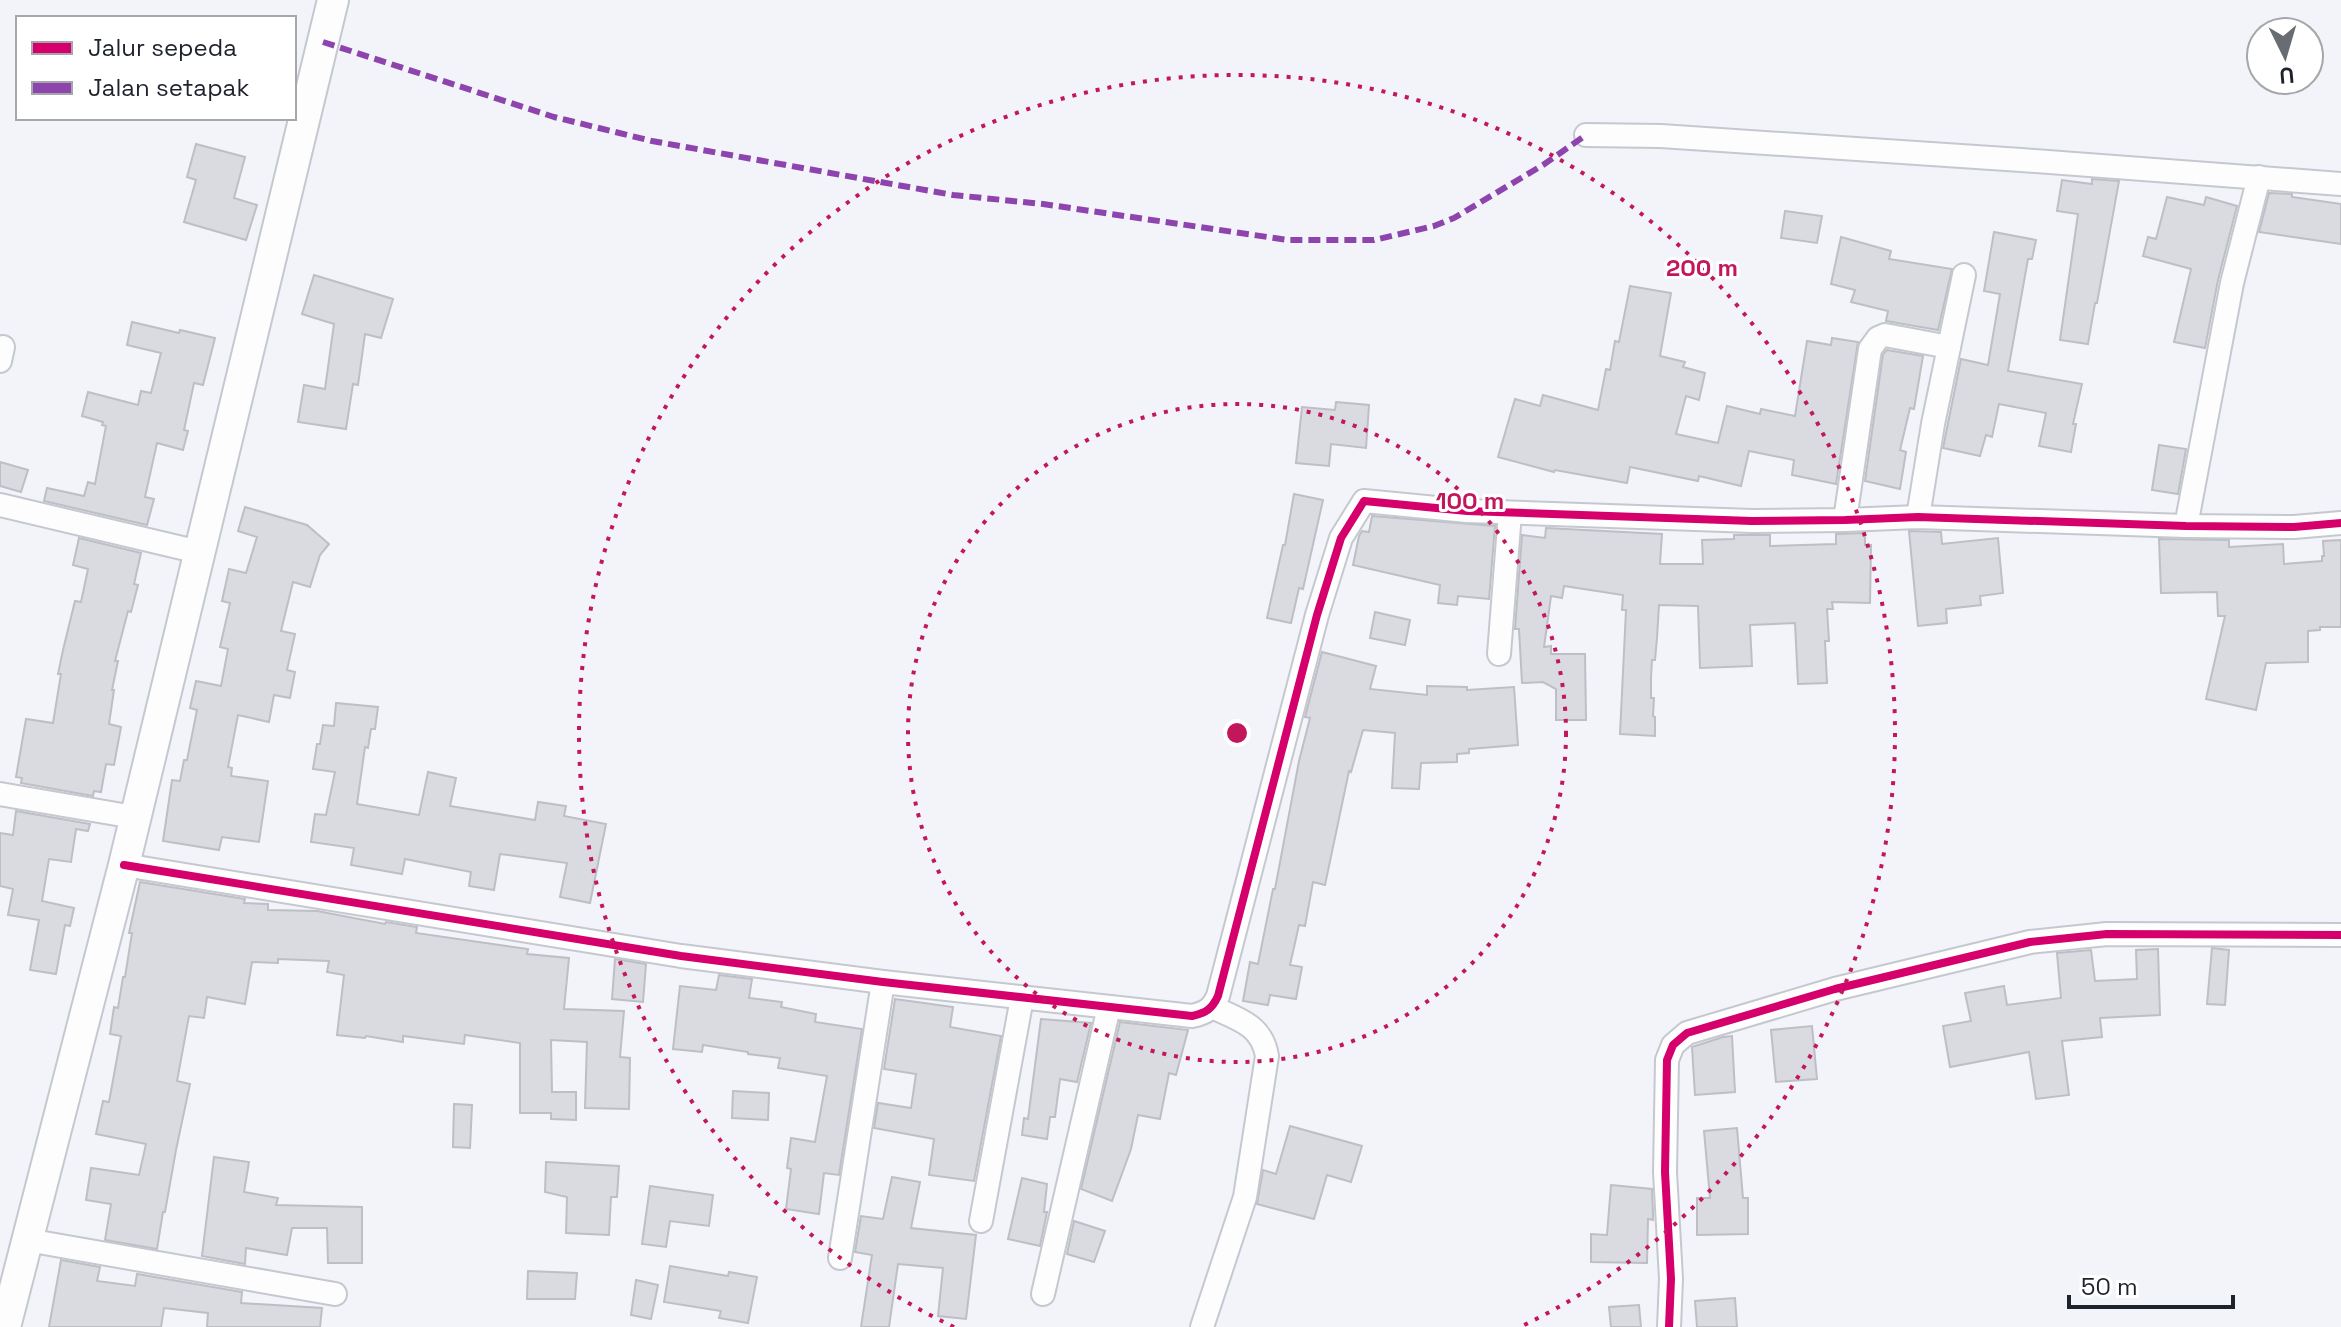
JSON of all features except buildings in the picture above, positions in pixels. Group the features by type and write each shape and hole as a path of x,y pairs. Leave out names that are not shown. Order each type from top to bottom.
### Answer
{"main road":[{"path":"5,1327 124,865 333,0"}],"street":[{"path":"1586,135 1661,136 2341,184"},
{"path":"2186,526 2232,283 2259,177"},
{"path":"1918,517 1933,424 1964,275"},
{"path":"1845,520 1870,349 1874,342 1885,335 1949,347"},
{"path":"124,865 681,956 1192,1016 1212,1007 1218,996 1317,615 1341,538 1364,501 1510,513 1710,520 1918,517 2294,527 2341,523"},
{"path":"0,505 199,552"},
{"path":"1499,654 1510,513"},
{"path":"0,794 134,817"},
{"path":"1669,1327 1671,1279 1665,1157 1667,1060 1673,1045 1687,1033 1835,989 2030,942 2107,934 2341,935"},
{"path":"840,1258 883,982"},
{"path":"981,1221 1022,998"},
{"path":"1043,1294 1109,1007"},
{"path":"1202,1327 1245,1197 1267,1056 1265,1042 1257,1031 1212,1007"},
{"path":"27,1240 335,1294"}],"marked path":[{"path":"323,42 554,117 652,141 953,195 1043,204 1288,240 1374,240 1434,226 1454,218 1543,165 1586,135"}],"cycle path":[{"path":"124,865 681,956 1192,1016 1208,1010 1218,996 1317,615 1341,538 1364,501 1467,511 1752,521 1918,517 2186,526 2294,527 2341,523"},
{"path":"1669,1327 1671,1279 1665,1172 1667,1060 1673,1045 1687,1033 1835,989 2030,942 2107,934 2341,935"}]}
